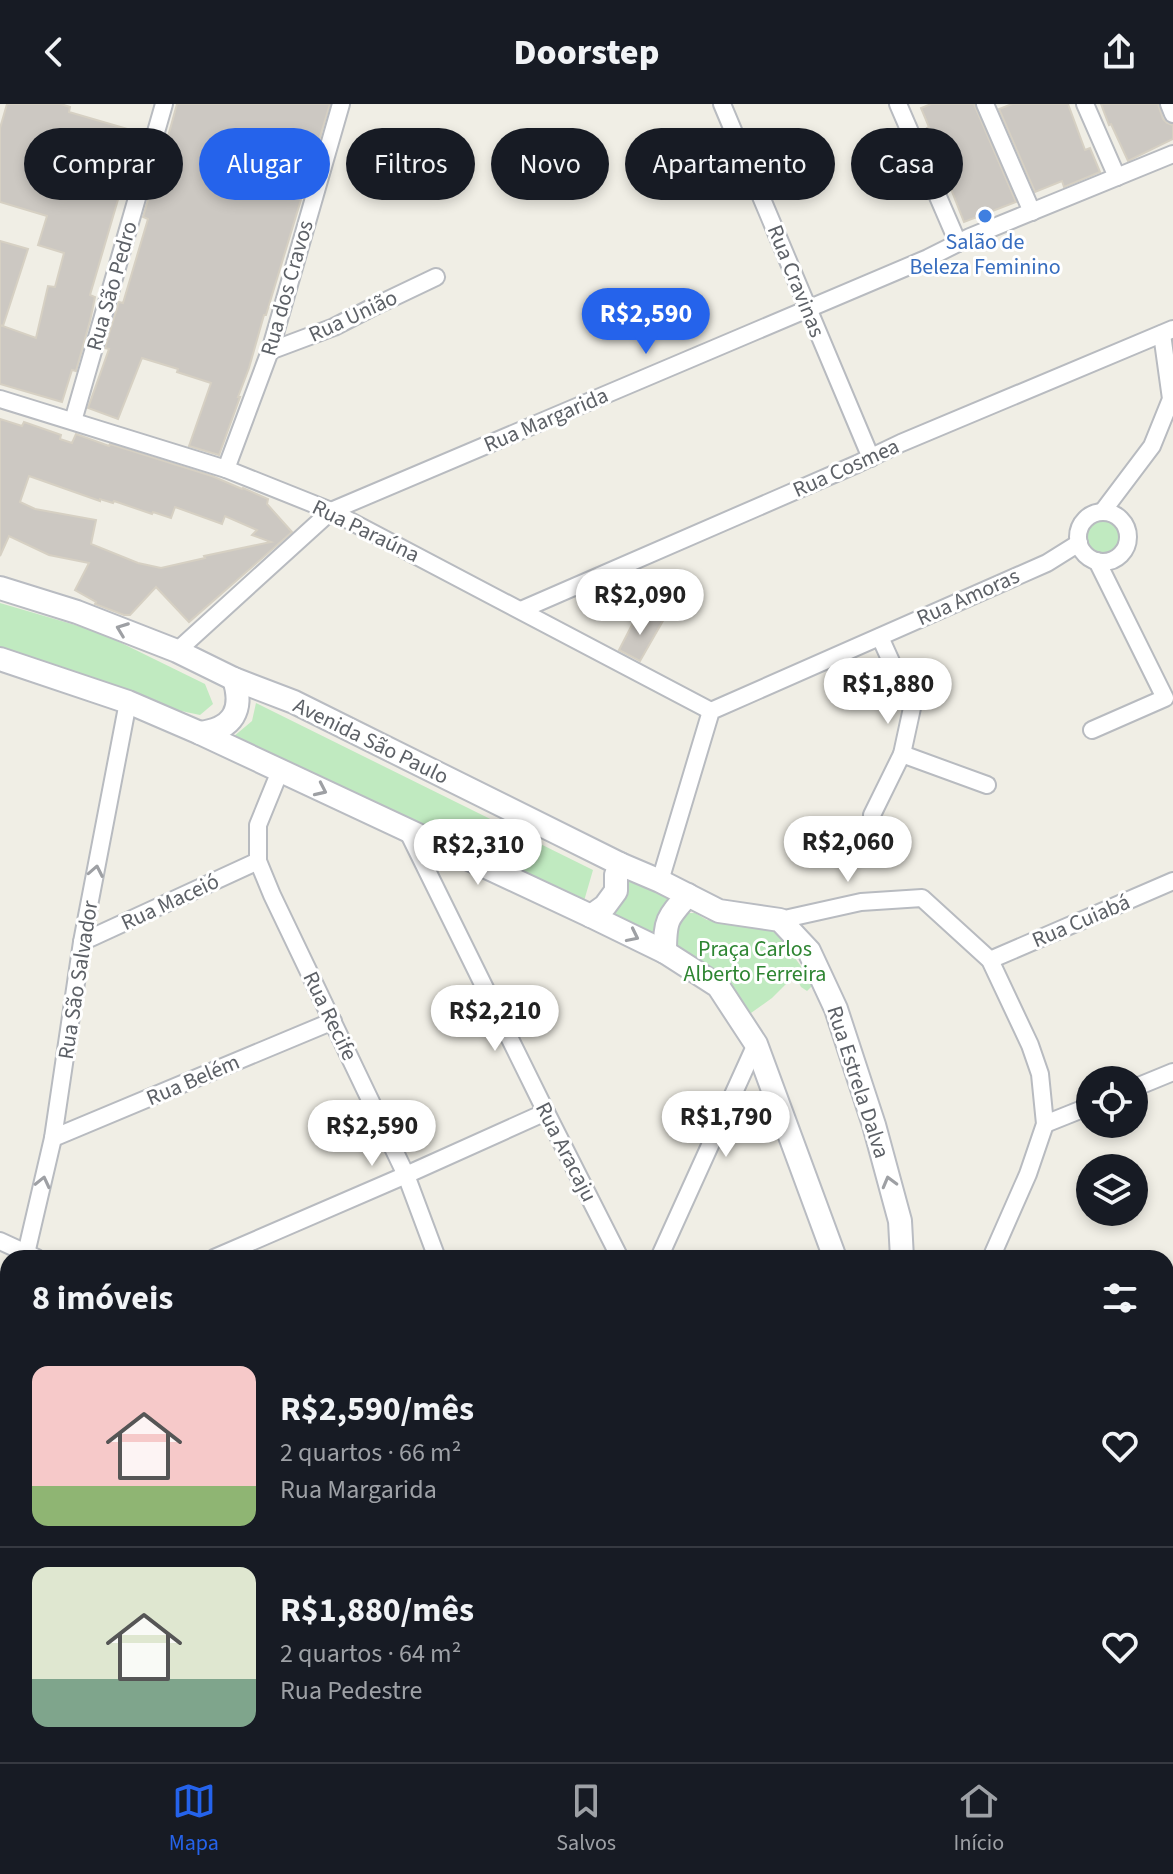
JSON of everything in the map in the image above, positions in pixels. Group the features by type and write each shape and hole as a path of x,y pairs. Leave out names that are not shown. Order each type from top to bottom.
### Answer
{"street":[{"name":"Rua São Pedro","path":"73,421 164,104"},
{"name":"Rua dos Cravos","path":"226,469 270,351 341,104"},
{"name":"Rua Cravinas","path":"722,104 871,458"},
{"path":"898,104 958,243"},
{"path":"985,104 1032,212"},
{"path":"1085,104 1117,177"},
{"path":"1169,104 1173,114"},
{"name":"Rua Margarida","path":"177,651 331,511 1173,154"},
{"name":"Rua União","path":"270,351 334,327 436,277"},
{"path":"1103,511 1152,446 1171,399 1168,331"},
{"name":"Rua Cosmea","path":"521,610 916,436 1168,331"},
{"name":"Rua Paraúna","path":"0,399 226,469 331,511 711,711"},
{"path":"1103,511 1121,518 1128,541 1114,560 1097,561 1083,552 1079,543 1079,528 1090,515 1103,511"},
{"name":"Rua Amoras","path":"711,711 1047,563 1079,543"},
{"path":"1092,730 1165,698 1097,561"},
{"name":"Avenida São Paulo","path":"0,588 77,612 294,702 719,911 780,920 861,902 922,898 990,960"},
{"path":"872,815 902,754 912,708 880,637"},
{"path":"0,659 128,702 200,733 665,952 718,986 756,1044 832,1250"},
{"path":"200,733 215,731 228,722 237,709 238,694 234,679"},
{"name":"Rua São Salvador","path":"30,1250 53,1138 82,942 128,702"},
{"path":"660,881 711,711"},
{"path":"902,754 987,785"},
{"name":"Rua Recife","path":"280,771 258,825 258,861 406,1175 434,1250"},
{"name":"Rua Aracaju","path":"407,830 616,1250"},
{"name":"Rua Maceió","path":"82,942 258,861"},
{"path":"591,916 605,906 616,891 620,864"},
{"name":"Rua Cuiabá","path":"990,960 1173,881"},
{"path":"665,952 665,934 670,915 688,895"},
{"name":"Rua Estrela Dalva","path":"780,920 809,951 836,1009 874,1125 900,1221 902,1250"},
{"path":"990,960 1025,1033 1040,1074 1045,1124 1028,1174 995,1250"},
{"name":"Rua Belém","path":"53,1138 333,1021"},
{"path":"663,1250 756,1044"},
{"path":"1148,1082 1173,1072"},
{"path":"233,1250 546,1112"},
{"path":"1045,1124 1076,1112"}],"green space":[{"path":"1102,520 1114,526 1120,538 1114,550 1102,556 1090,550 1084,538 1090,526"},
{"path":"0,603 99,632 205,684 213,704 200,715 167,708 0,648"},
{"path":"256,703 593,870 584,901 233,737 252,721"},
{"path":"625,873 673,897 657,942 603,917 623,902"},
{"name":"Praça Carlos Alberto Ferreira","path":"684,913 695,913 707,920 771,927 813,985 807,991 795,975 751,1013 735,993 674,952 672,936"}],"building":[{"path":"7,104 61,104 70,107 69,112 124,128 24,128 24,200 118,200 90,295 95,297 90,321 76,371 72,370 62,402 0,384 0,325 36,338 48,286 55,287 64,253 38,245 47,216 0,202 0,128"},
{"path":"177,104 330,104 323,128 199,128 199,200 301,200 219,455 189,446 211,383 177,372 178,369 142,358 118,419 88,408 109,349 105,348 111,327 119,302 123,303 148,219 143,217 148,200 183,200 183,128 170,128"},
{"path":"931,104 974,104 1016,202 964,222 955,200 963,200 963,128 927,128 921,108"},
{"path":"1012,104 1068,104 1085,150 1090,148 1100,172 1064,187 1062,181 1035,192 999,109"},
{"path":"1101,104 1158,104 1163,119 1173,125 1173,139 1128,161"},
{"path":"0,241 28,249 3,326 0,325"},
{"path":"0,419 22,426 24,422 61,435 60,439 72,443 76,434 212,476 268,499 267,504 292,532 189,622 156,587 130,615 95,604 75,590 89,563 49,555 9,536 0,556","holes":["29,476 100,501 114,501 171,518 175,507 222,524 225,516 257,530 252,535 271,542 161,568 138,563 91,544 96,520 35,509 20,502"]},
{"path":"635,619 664,619 640,661 619,650"}],"place":[{"name":"Salão de Beleza Feminino","path":"985,216"}]}
